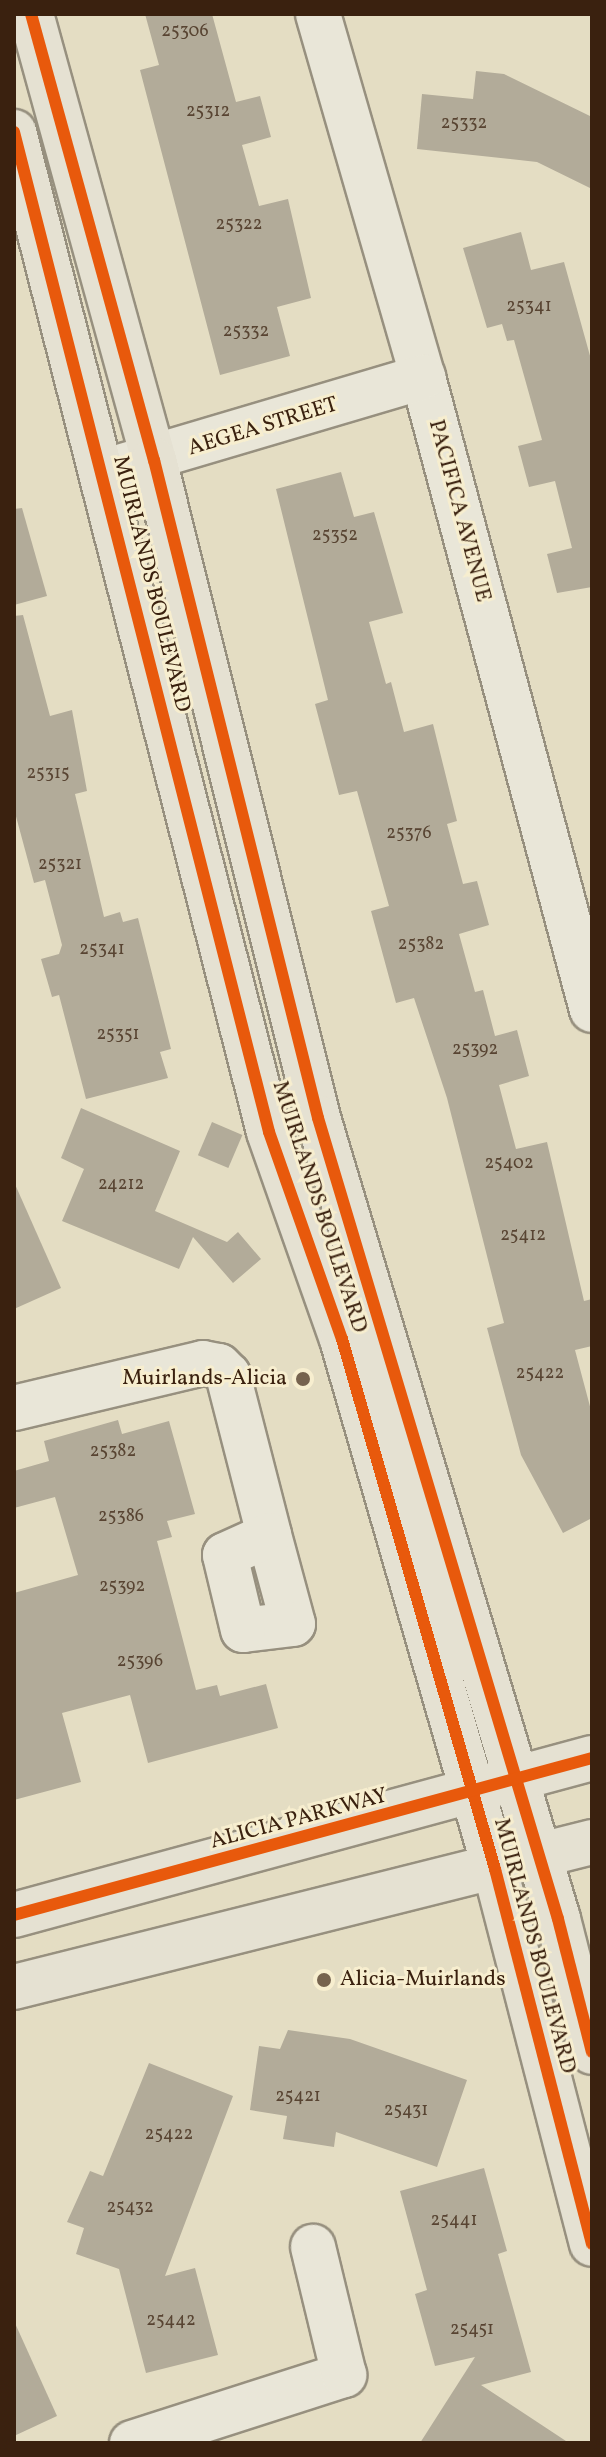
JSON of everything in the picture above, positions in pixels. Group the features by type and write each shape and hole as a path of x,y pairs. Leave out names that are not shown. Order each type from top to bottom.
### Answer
{"main road":[{"name":"MUIRLANDS BOULEVARD","path":"31,14 154,460 318,1118 492,1787 495,1869 592,2244"},
{"name":"MUIRLANDS BOULEVARD","path":"14,132 269,1132 492,1787 537,1857 592,2052"},
{"name":"ALICIA PARKWAY","path":"14,1915 592,1758"},
{"path":"14,1987 495,1869 592,1842"}],"street":[{"name":"PACIFICA AVENUE","path":"326,16 592,1010"},
{"name":"AEGEA STREET","path":"102,472 154,460 423,377"},
{"path":"14,1408 203,1363 228,1375 269,1535"},
{"path":"132,2443 344,2375 313,2247"}],"building":[{"path":"145,14 212,14 236,102 260,96 271,137 242,145 259,206 288,199 311,298 277,307 290,356 220,375 140,70 159,65"},
{"path":"476,71 504,74 592,117 592,189 537,162 417,149 422,94 473,99"},
{"path":"521,232 531,270 564,262 592,363 592,587 557,593 547,554 572,548 555,481 529,487 518,446 542,440 514,340 507,341 502,324 487,328 463,248"},
{"path":"341,472 354,517 374,512 403,613 369,622 386,684 391,682 404,732 433,724 457,821 447,824 463,884 477,881 489,925 459,934 475,992 483,990 495,1036 517,1030 529,1076 499,1085 516,1149 547,1142 584,1301 592,1299 592,1346 575,1350 592,1414 592,1518 563,1533 521,1455 487,1328 504,1323 447,1098 414,998 396,1003 371,911 389,906 357,791 339,795 315,704 328,700 276,489"},
{"path":"22,508 47,596 14,605 14,509"},
{"path":"23,615 50,716 72,710 87,791 75,794 104,917 120,912 123,922 138,918 171,1049 160,1052 168,1078 86,1099 59,995 52,997 41,959 59,954 62,945 45,880 34,883 14,809 14,616"},
{"path":"81,1108 180,1151 155,1211 227,1242 238,1232 261,1259 233,1283 193,1237 179,1269 62,1221 84,1169 61,1158"},
{"path":"212,1122 242,1135 228,1168 198,1155"},
{"path":"14,1182 61,1288 14,1309"},
{"path":"118,1420 122,1434 169,1421 195,1514 167,1521 172,1537 157,1541 196,1690 217,1685 220,1696 266,1684 278,1728 148,1763 130,1695 62,1713 81,1782 14,1800 14,1593 78,1575 55,1497 14,1508 14,1471 49,1461 44,1441"},
{"path":"288,2030 350,2039 467,2080 437,2167 336,2132 334,2147 283,2139 287,2116 250,2110 259,2046 280,2049"},
{"path":"149,2063 233,2096 165,2276 195,2268 218,2355 146,2373 119,2269 76,2254 84,2228 67,2222 90,2171 103,2176"},
{"path":"484,2168 507,2251 498,2254 531,2372 481,2385 569,2443 420,2443 475,2357 435,2366 415,2294 427,2290 400,2191"},
{"path":"14,2321 57,2416 14,2436"}],"cycle path":[{"path":"31,14 154,460 318,1118 558,1919 592,2052"},
{"path":"14,132 269,1132 342,1339 495,1869 592,2244"},
{"path":"14,1915 592,1758"}],"place":[{"name":"Muirlands-Alicia","path":"303,1379"},
{"name":"Alicia-Muirlands","path":"324,1980"}]}
